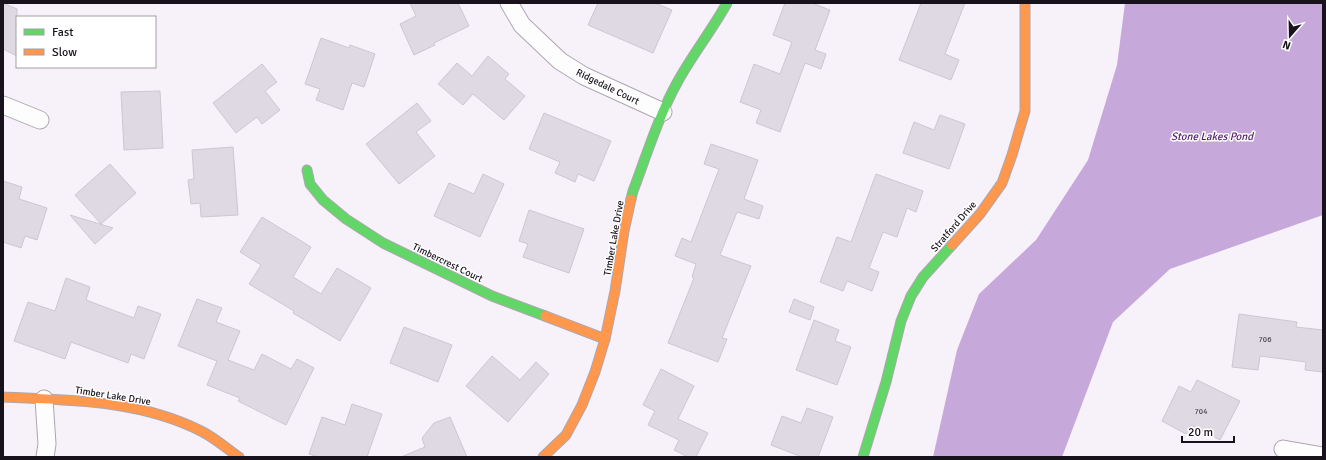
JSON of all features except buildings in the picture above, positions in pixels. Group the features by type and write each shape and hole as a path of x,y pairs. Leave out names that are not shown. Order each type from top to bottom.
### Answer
{"street":[{"name":"Ridgedale Court","path":"509,3 522,25 560,61 584,76 662,112"},
{"name":"Timber Lake Drive","path":"544,457 566,435 582,405 595,372 605,339 615,291 624,231 633,191 662,112 678,81 727,3"},
{"name":"Stratford Drive","path":"863,457 886,382 901,321 911,296 923,277 980,214 1002,183 1012,155 1025,111 1025,3"},
{"path":"3,105 40,120"},
{"name":"Timbercrest Court","path":"307,170 310,184 323,200 346,219 383,243 492,296 605,339"},
{"name":"Timber Lake Drive","path":"3,397 69,399 140,409 174,419 202,432 239,457"},
{"path":"44,399 47,444 45,457"},
{"path":"1283,449 1323,456"}],"water":[{"name":"Stone Lakes Pond","path":"1125,3 1323,3 1323,215 1170,269 1113,322 1062,457 933,457 957,350 979,294 1036,240 1088,160 1117,65"}],"traffic: fast":[{"path":"631,199 654,135 671,94 727,3"},
{"path":"307,170 310,184 323,200 346,219 383,243 492,296 545,316"},
{"path":"863,457 886,382 901,321 911,296 923,277 952,245"}],"traffic: slow":[{"path":"952,245 980,214 1002,183 1012,155 1025,111 1025,3"},
{"path":"543,457 566,435 582,405 595,372 605,339 615,291 624,231 631,199"},
{"path":"545,316 605,339"},
{"path":"3,397 79,401 129,407 154,413 201,431 239,457"}]}
